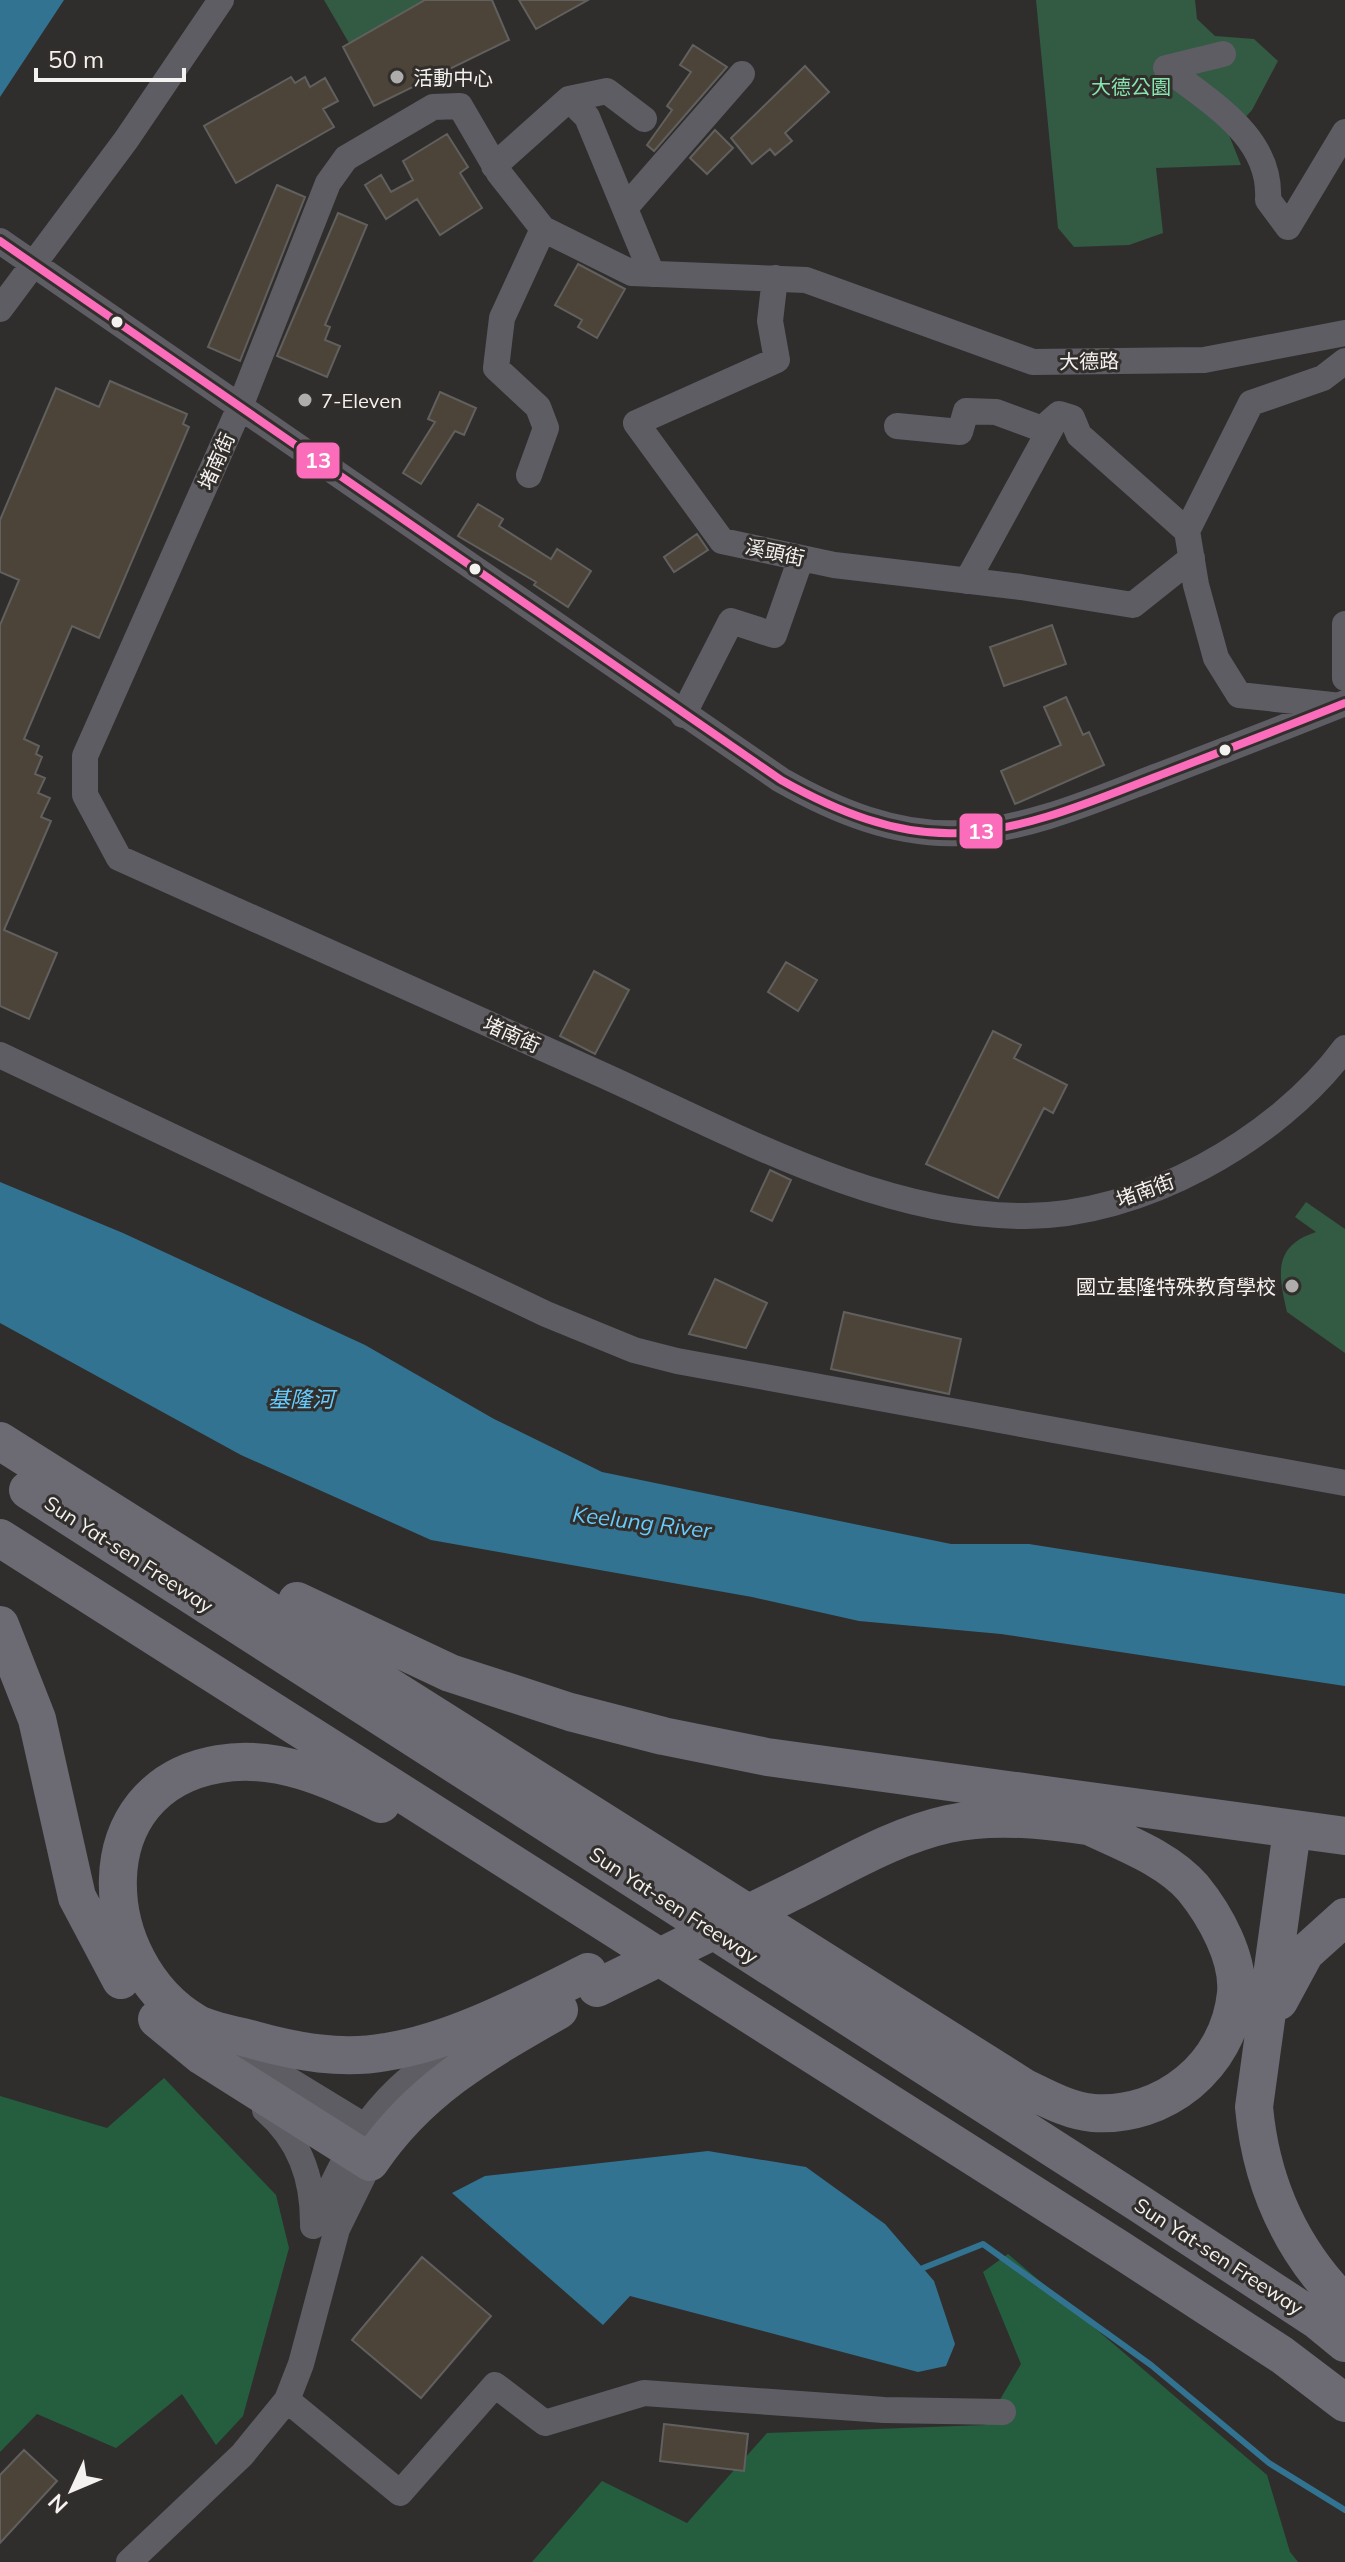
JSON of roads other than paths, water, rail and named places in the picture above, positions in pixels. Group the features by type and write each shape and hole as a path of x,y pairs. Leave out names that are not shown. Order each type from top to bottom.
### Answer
{"highway":[{"path":"0,1430 99,1483 228,1566 351,1629 450,1673 583,1716 767,1757 1092,1814 1192,1887 1216,1923 1227,1948 1236,1991 1218,2049 1198,2074 1175,2095 1142,2109 1114,2114 1089,2113 1025,2088 0,1441"},
{"name":"Sun Yat-sen Freeway","path":"0,1471 1127,2195 1345,2343"},
{"path":"0,1538 1132,2257 1282,2355 1345,2403"},
{"path":"0,1625 37,1719 77,1897 127,1990 199,2040 367,2144 446,2079 592,1980 792,1881 870,1830 946,1805 988,1799 1291,1843 1345,1861"},
{"path":"562,1893 492,1870 395,1811 318,1773 261,1765 220,1764 181,1776 157,1793 135,1817 121,1845 117,1885 123,1934 150,1982 199,2040 349,2055 387,2052 440,2037 529,2001 592,1980"},
{"path":"1291,1843 1345,1836"},
{"path":"1291,1843 1254,2107 1258,2152 1271,2194 1319,2277 1345,2304"},
{"path":"1263,2045 1284,1986 1305,1953 1345,1917"}],"street":[{"path":"0,309 28,261 126,140 221,0"},
{"path":"1223,54 1166,68 1245,130 1269,178 1268,200 1288,227 1345,132"},
{"path":"625,208 742,74"},
{"path":"494,166 569,99 607,91 644,119"},
{"path":"569,99 587,117 652,274"},
{"name":"大德路","path":"239,409 328,183 346,158 433,107 460,106 494,166 543,229 632,273 806,280 1033,362 1204,360 1345,333"},
{"path":"529,475 546,428 538,407 496,368 502,318 543,229"},
{"name":"堵南街","path":"0,241 683,715 823,804 914,831 961,833 1034,820 1342,704"},
{"name":"溪頭街","path":"775,278 770,321 777,360 636,423 722,541 834,565 1133,605 1192,558"},
{"path":"1342,704 1239,695 1216,658 1187,531 1251,403 1323,378 1345,361"},
{"name":"堵南街","path":"239,409 85,756 85,795 119,858 767,1149 878,1192 956,1211 1026,1217 1086,1209 1143,1195 1223,1155 1269,1123 1332,1066 1345,1048"},
{"path":"897,426 960,432 966,411 996,412 1042,429 1059,414"},
{"path":"1059,414 1072,418 1079,435 1187,531"},
{"path":"967,581 1059,414"},
{"path":"683,715 731,621 774,635 801,558"},
{"path":"1345,624 1345,678"},
{"path":"0,1055 546,1314 634,1350 677,1361 1345,1483"},
{"path":"129,2562 242,2455 287,2400 301,2364 337,2229 367,2144 388,2096 449,2049 529,2001"},
{"path":"199,2040 285,2127 306,2170 313,2196 313,2226 321,2282"},
{"path":"313,2226 367,2144"},
{"path":"287,2400 400,2493 495,2385 545,2423 644,2393 884,2410 1003,2412"}],"water":[{"path":"0,0 64,0 0,97"},
{"name":"基隆河","path":"0,1182 123,1233 365,1345 494,1419 602,1472 951,1544 1029,1544 1345,1594 1345,1686 1001,1634 859,1621 752,1597 431,1540 241,1455 0,1323"},
{"path":"708,2151 806,2167 885,2224 934,2281 955,2344 946,2366 918,2372 630,2296 603,2325 452,2193 485,2176"}],"waterway":[{"path":"923,2268 983,2244 1151,2365 1269,2463 1345,2510"}],"place":[{"name":"活動中心","path":"397,77"},
{"name":"7-Eleven","path":"305,400"},
{"name":"國立基隆特殊教育學校","path":"1292,1286"}],"park label":[{"name":"大德公園","path":"1131,86"}],"water label":[{"name":"Keelung River","path":"642,1522"}]}
